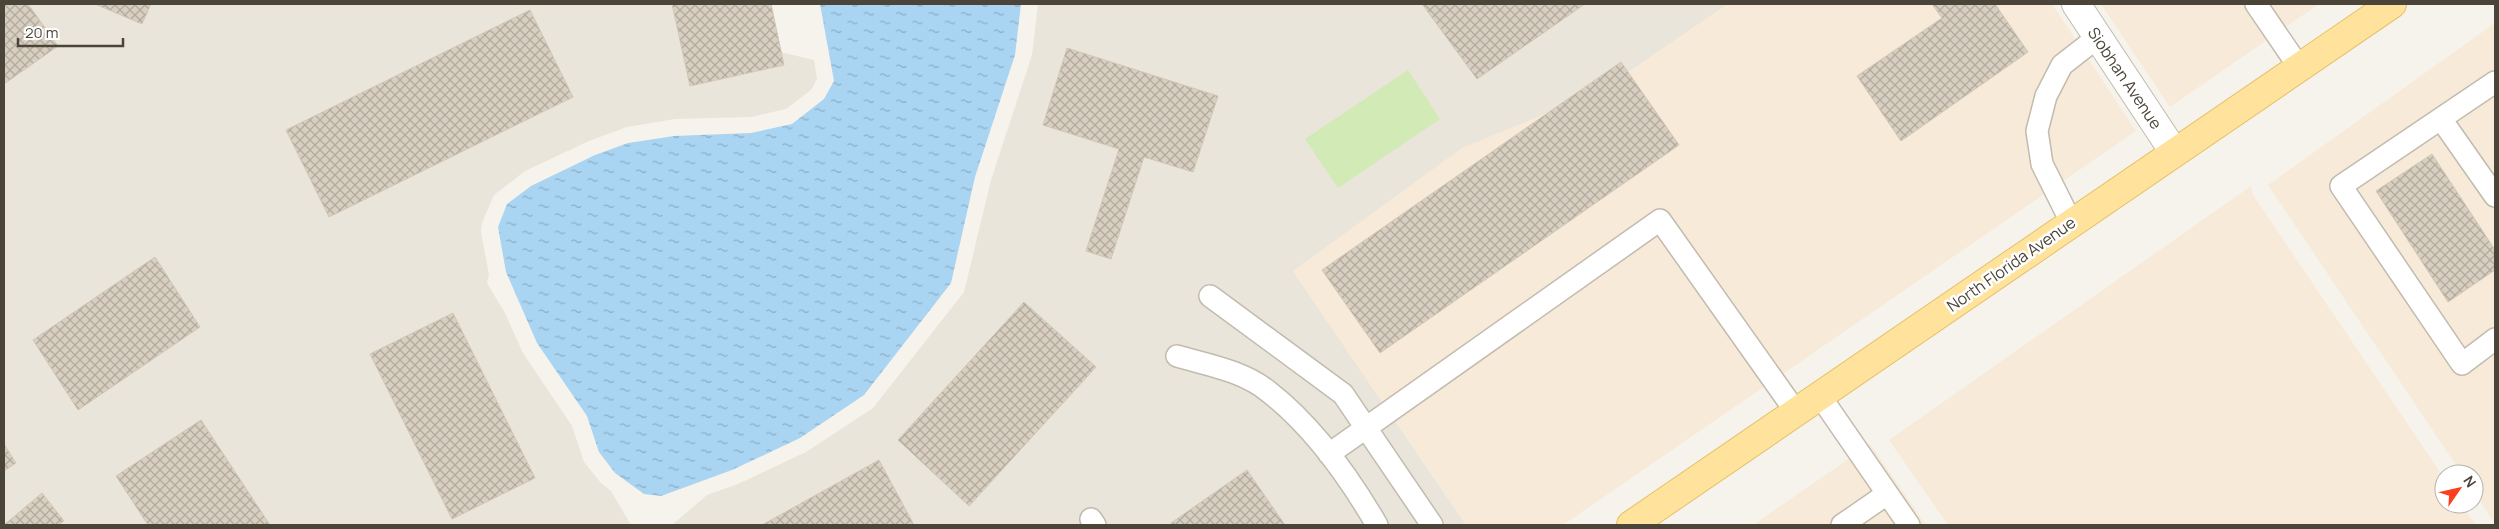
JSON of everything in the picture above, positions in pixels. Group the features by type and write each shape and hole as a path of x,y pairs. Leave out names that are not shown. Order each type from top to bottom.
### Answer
{"main road":[{"name":"North Florida Avenue","path":"1631,525 2392,4"}],"street":[{"name":"Siobhan Avenue","path":"2076,4 2174,152"}],"lane":[{"path":"2256,4 2298,67"},
{"path":"2072,222 2042,164 2037,131 2046,96 2062,65 2098,37"},
{"path":"2495,82 2341,186 2462,364 2495,339"},
{"path":"2441,119 2495,196"},
{"path":"1329,454 1660,220 1796,412"},
{"path":"1210,296 1343,394 1432,525"},
{"path":"1177,356 1229,370 1269,391 1313,434 1356,489 1377,525"},
{"path":"1820,396 1909,525"},
{"path":"1842,525 1887,494"}],"shaded area":[{"path":"4,4 733,4 748,44 814,60 817,79 811,90 786,109 751,117 675,119 627,127 589,141 525,171 494,195 482,223 481,232 489,275 487,283 505,313 523,353 572,426 584,462 601,483 611,491 631,525 4,525"},
{"path":"1038,4 1728,4 1601,91 1293,271 1466,525 672,525 707,495 738,484 806,452 873,408 964,292 991,180 1032,55"},
{"path":"1728,4 2052,4 2136,131 1563,525 1466,525 1293,271 1462,148 1601,91"},
{"path":"2101,4 2319,4 2170,107"},
{"path":"2495,23 2495,524 2484,507 2484,464 2455,464 2268,185"},
{"path":"2251,186 2253,195 2435,464 2434,514 2468,514 2476,525 1948,525 1889,440"},
{"path":"1870,444 1926,525 1753,525"}],"green space":[{"path":"1408,70 1440,119 1338,188 1305,139"}],"water":[{"path":"820,4 1021,4 1015,55 975,177 951,283 864,395 800,438 732,470 661,496 644,494 615,473 599,452 587,416 537,343 506,272 498,227 507,204 531,186 595,155 628,143 674,136 751,133 792,124 824,99 834,81"}],"building":[{"path":"4,4 28,4 58,46 4,84"},
{"path":"95,4 151,4 142,24"},
{"path":"672,4 771,4 784,65 690,86"},
{"path":"1422,4 1585,4 1477,79"},
{"path":"1932,4 1995,4 2028,52 1901,141 1857,76 1942,18"},
{"path":"530,10 573,97 329,217 286,130"},
{"path":"1067,48 1218,96 1193,172 1144,157 1111,259 1086,251 1119,149 1043,125"},
{"path":"1621,62 1679,145 1380,353 1322,270"},
{"path":"2432,154 2495,250 2495,270 2448,302 2376,191"},
{"path":"155,257 200,327 78,410 33,340"},
{"path":"1024,302 1096,367 969,506 898,440"},
{"path":"453,313 535,478 452,519 370,354"},
{"path":"201,420 270,525 148,525 116,476"},
{"path":"4,444 16,463 4,471"},
{"path":"879,460 914,525 762,525"},
{"path":"1247,470 1285,525 1172,525 1171,523"},
{"path":"42,493 64,521 58,525 4,525"}]}
